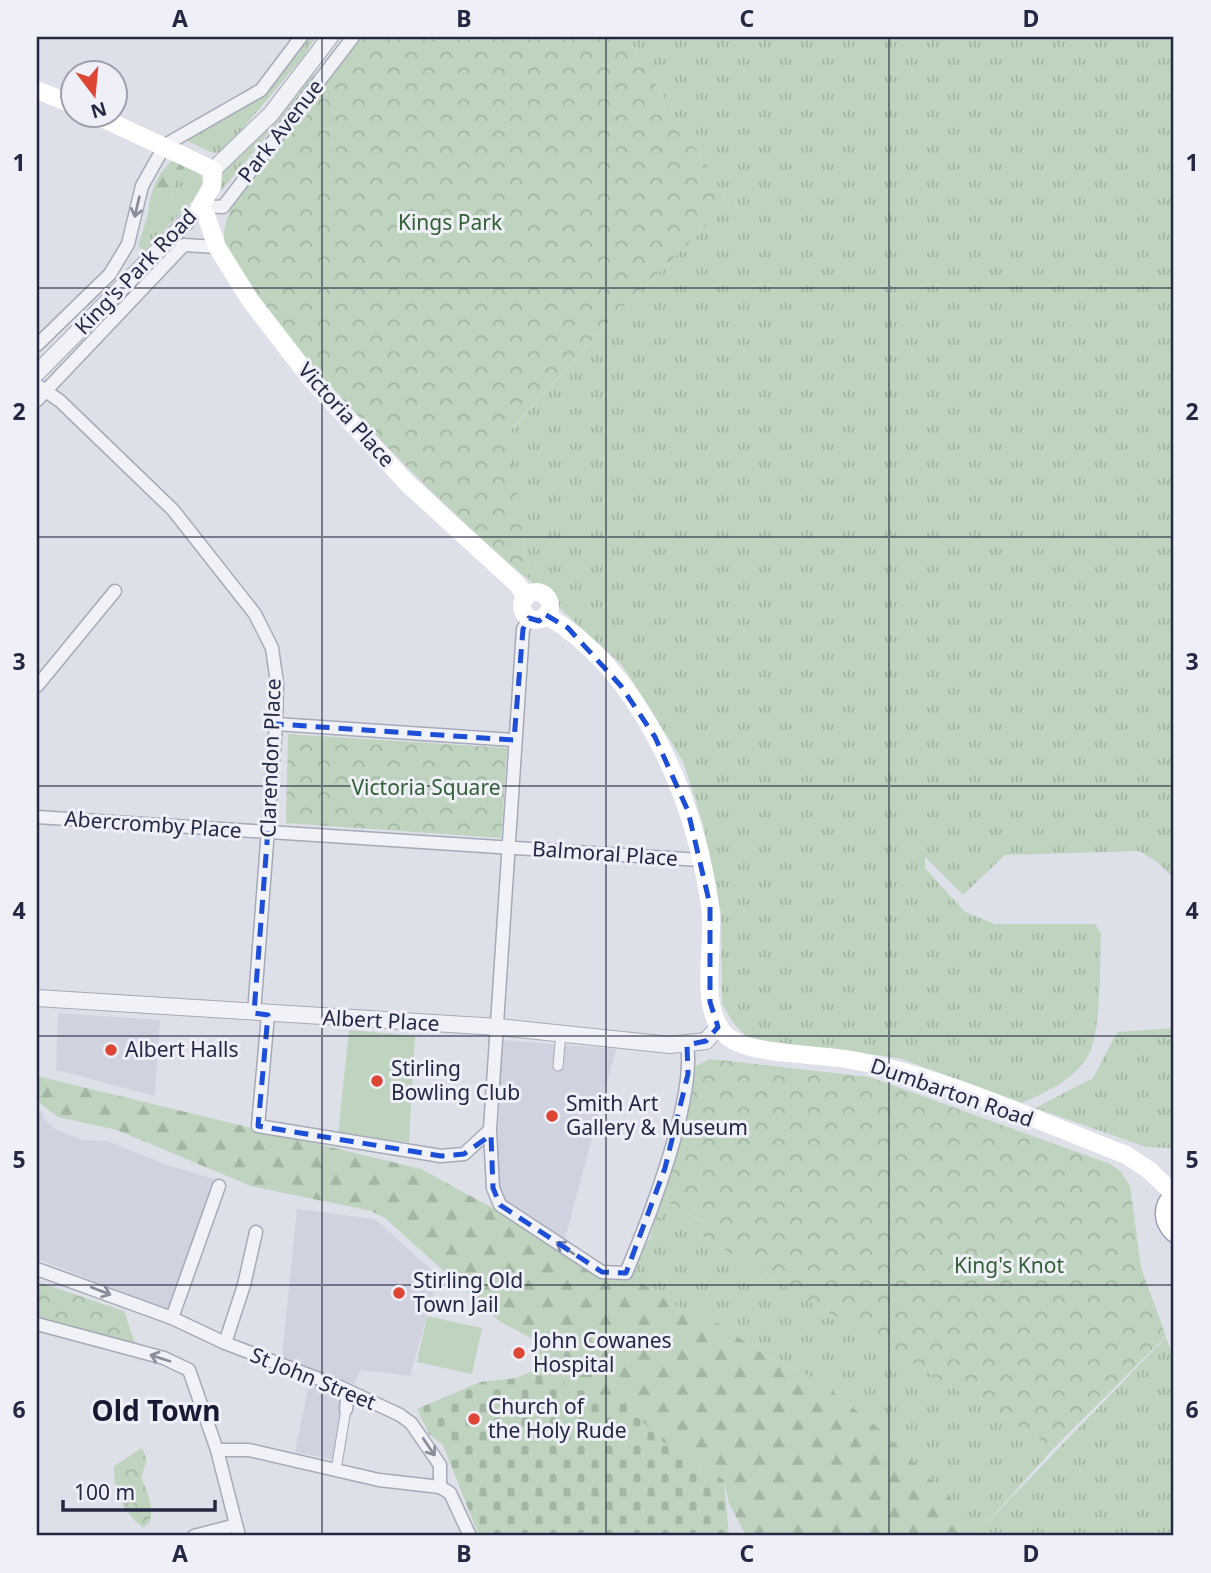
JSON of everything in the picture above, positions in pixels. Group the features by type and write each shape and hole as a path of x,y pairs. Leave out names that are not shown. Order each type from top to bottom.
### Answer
{"main road":[{"path":"37,90 60,99"},
{"path":"130,130 213,170"},
{"name":"King's Park Road","path":"200,207 212,186 213,170"},
{"name":"Victoria Place","path":"200,207 206,215 217,247 250,300 311,379 373,448 518,585 526,597"},
{"path":"538,617 550,603 545,596 533,592 526,597 523,608 538,617 568,628 603,662 649,727 688,811 712,924 710,1002 718,1027"},
{"name":"Dumbarton Road","path":"718,1027 740,1044 850,1059 951,1088 1126,1155 1149,1170 1174,1195"},
{"path":"1174,1195 1165,1211 1167,1224 1174,1232"}],"street":[{"path":"37,345 110,274 128,244 142,186 165,145 261,90 301,37"},
{"name":"King's Park Road","path":"213,170 271,114 330,37"},
{"name":"Park Avenue","path":"200,207 222,207 353,37"},
{"name":"King's Park Road","path":"37,373 200,207"},
{"path":"39,392 184,245 217,247"},
{"name":"Clarendon Place","path":"39,392 70,410 173,510 255,614 272,648 277,683 276,724 269,833 258,1126 440,1156 464,1154 490,1130"},
{"path":"37,686 114,591"},
{"path":"538,617 523,629 514,740 490,1130 493,1188 500,1205 603,1272 626,1273 665,1168 688,1074 687,1045 706,1041 718,1027"},
{"path":"276,724 514,740"},
{"name":"Abercromby Place","path":"37,817 269,833"},
{"path":"269,833 509,847"},
{"name":"Balmoral Place","path":"509,847 700,860"},
{"name":"Albert Place","path":"37,998 498,1027 687,1045"},
{"path":"558,1066 561,1033"},
{"path":"172,1318 219,1186"},
{"name":"St John Street","path":"225,1343 244,1285 256,1232"},
{"name":"St John Street","path":"37,1269 172,1318 225,1343 400,1415 411,1423 440,1465 440,1487"},
{"path":"37,1324 181,1365 193,1376 217,1450 238,1531 194,1536"},
{"path":"336,1470 348,1392"},
{"path":"217,1450 249,1450 379,1480 440,1487 450,1493 470,1536"}],"highlighted area":[{"path":"546,615 568,628 621,686 655,737 688,811 710,905 710,1002 718,1027 706,1041 687,1045 688,1074 665,1168 626,1273 602,1272 500,1205 493,1188 491,1135 464,1154 441,1156 258,1126 268,1015 254,1013 276,724 514,740 523,629 529,618 539,621"}],"shaded area":[{"path":"58,1013 160,1020 155,1096 56,1070"},
{"path":"502,1040 616,1049 563,1246 504,1201 497,1177"},
{"path":"37,1109 44,1113 43,1117 54,1129 83,1140 108,1141 167,1165 214,1179 169,1310 37,1259"},
{"path":"297,1209 375,1219 438,1276 410,1376 360,1370 354,1384 282,1357"},
{"path":"309,1384 342,1396 335,1460 295,1452"}],"green space":[{"path":"301,37 316,37 303,57 223,152 213,153 187,141 186,136 263,92"},
{"name":"Kings Park","path":"359,37 627,37 729,204 620,310 507,433 531,582 435,495 374,433 254,298 227,255 225,226 236,199 349,54"},
{"path":"627,37 1174,37 1174,878 1157,862 1139,851 1005,855 963,895 925,857 925,868 965,912 995,924 1095,924 1101,933 1097,1018 1091,1050 1072,1075 1022,1103 899,1058 759,1040 746,1036 735,1025 722,1004 721,913 703,824 683,761 622,665 531,582 507,434 620,310 729,204"},
{"path":"306,69 315,77 222,190 212,186"},
{"path":"174,160 186,165 173,186 171,201 156,214 148,214 155,184"},
{"path":"186,165 201,175 203,185 198,195 144,251 138,246 148,214 156,214 171,201 173,186"},
{"name":"Victoria Square","path":"288,734 507,748 501,838 286,823"},
{"path":"1174,1028 1174,1148 1146,1147 1035,1108 1093,1078 1117,1032"},
{"path":"349,1030 415,1036 409,1142 338,1135"},
{"name":"King's Knot","path":"710,1059 870,1077 1110,1164 1120,1171 1130,1186 1141,1268 1166,1336 1054,1448 697,1233 703,1222 668,1202 654,1239 650,1237 692,1097 696,1066"},
{"path":"37,1076 421,1169 522,1224 603,1276 633,1277 671,1303 719,1324 763,1354 821,1382 883,1432 966,1514 969,1536 746,1536 729,1503 724,1480 663,1442 622,1402 570,1387 534,1361 538,1342 499,1321 385,1218 371,1211 251,1186 117,1130 58,1117 37,1101"},
{"path":"668,1201 703,1223 697,1233 1054,1448 980,1530 1166,1337 1174,1359 1174,1536 969,1536 965,1514 883,1432 821,1382 763,1354 719,1324 671,1303 629,1277 650,1237 654,1239"},
{"path":"41,1283 124,1311 136,1346 37,1318 37,1296"},
{"path":"427,1316 482,1328 472,1374 417,1362"},
{"path":"534,1361 570,1387 622,1402 663,1442 724,1480 729,1536 479,1536 443,1445 429,1434 417,1409 480,1382 516,1378 532,1371"},
{"path":"142,1448 147,1460 141,1478 148,1494 151,1512 149,1524 142,1527 120,1500 115,1485 114,1466"}],"place":[{"name":"Albert Halls","path":"111,1050"},
{"name":"Stirling Bowling Club","path":"377,1081"},
{"name":"Smith Art Gallery & Museum","path":"552,1116"},
{"name":"Stirling Old Town Jail","path":"399,1293"},
{"name":"John Cowanes Hospital","path":"519,1353"},
{"name":"Church of the Holy Rude","path":"474,1419"}],"district":[{"name":"Old Town","path":"156,1411"}]}
